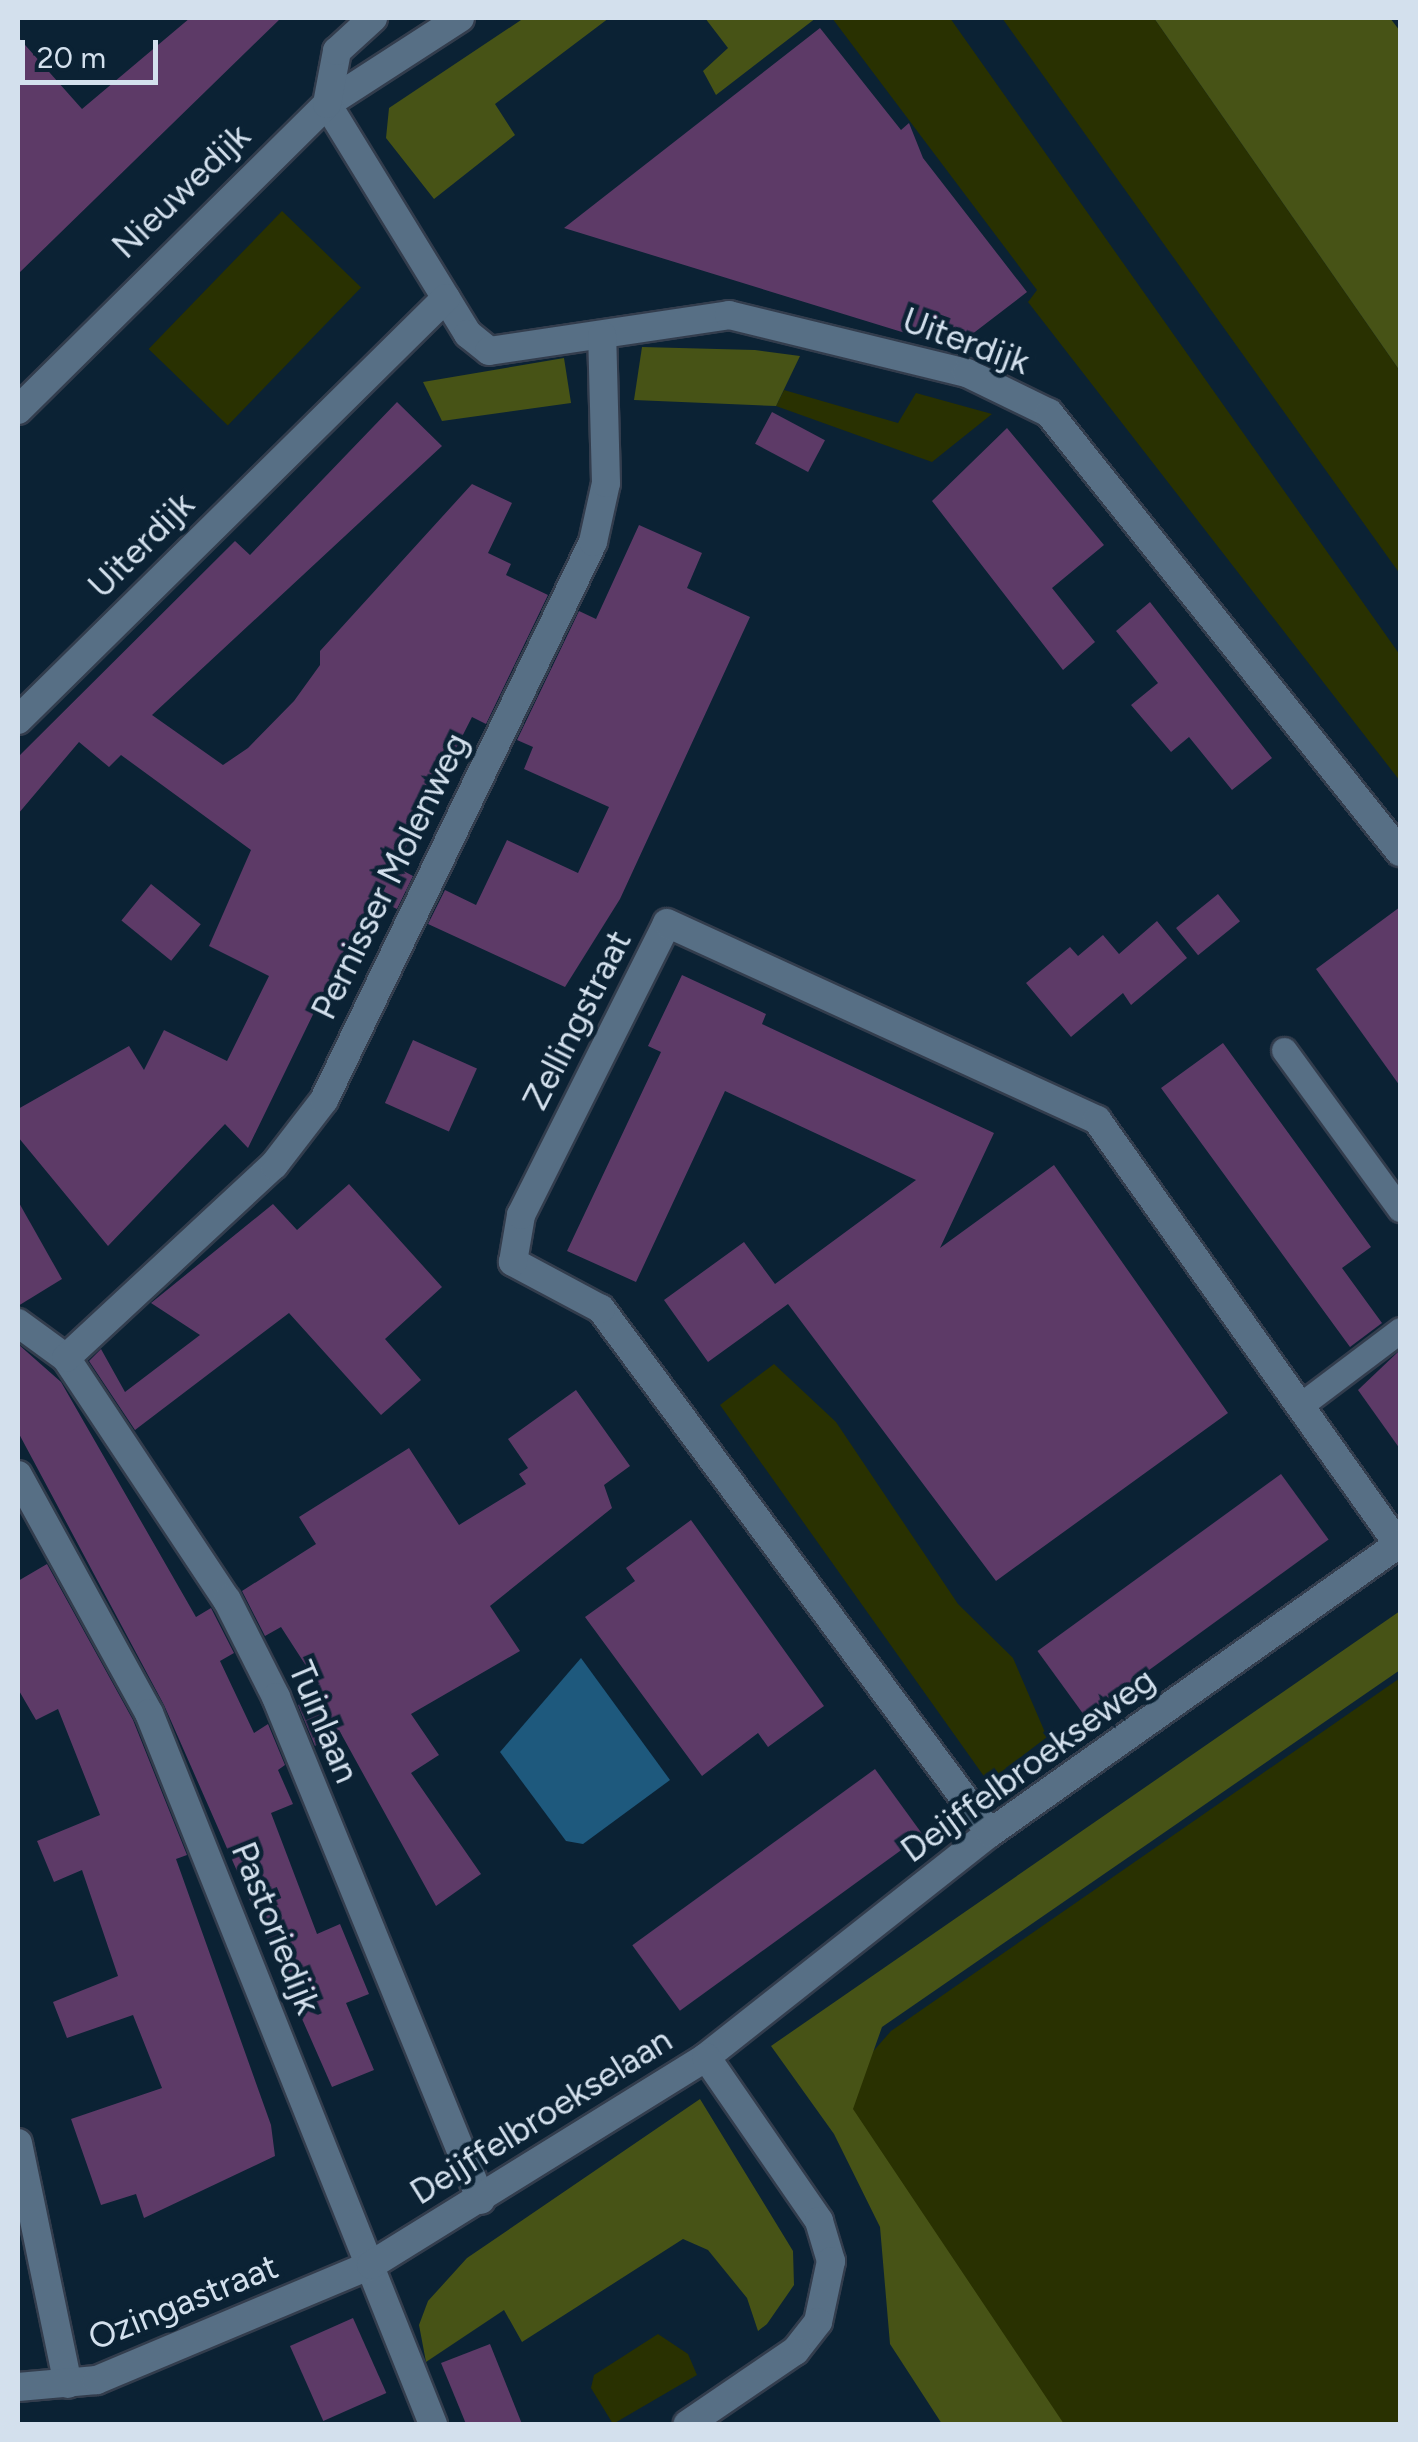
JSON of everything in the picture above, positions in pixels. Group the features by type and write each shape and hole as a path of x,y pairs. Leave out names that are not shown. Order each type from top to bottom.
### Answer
{"street":[{"path":"327,104 337,51 373,18"},
{"name":"Nieuwedijk","path":"18,410 327,104 460,18"},
{"name":"Uiterdijk","path":"327,104 446,298 489,351 729,315 967,373 1049,413 1400,852"},
{"name":"Uiterdijk","path":"18,720 446,298"},
{"name":"Pernisser Molenweg","path":"66,1358 274,1165 324,1100 593,542 606,483 602,335"},
{"name":"Zellingstraat","path":"990,1834 601,1309 513,1262 522,1214 668,923 1097,1120 1399,1544"},
{"name":"Tuinlaan","path":"18,1323 66,1358 226,1600 276,1698 481,2200"},
{"name":"Pastoriedijk","path":"18,1475 150,1713 433,2424"},
{"name":"Deijffelbroekseweg","path":"706,2057 990,1834 1399,1544"},
{"name":"Deijffelbroekselaan","path":"371,2265 706,2057 819,2222 831,2261 818,2322 796,2351 688,2424"},
{"path":"18,2144 68,2384"},
{"name":"Ozingastraat","path":"18,2387 68,2384 371,2265"}],"lane":[{"path":"1284,1050 1400,1209"},
{"path":"1301,1405 1400,1330"}],"green space":[{"path":"609,18 495,104 515,135 434,199 386,138 389,108 521,20"},
{"path":"705,18 816,18 716,95 703,71 728,48"},
{"path":"832,18 950,18 1400,655 1400,781 1028,302 1037,290"},
{"path":"1002,18 1154,18 1400,371 1400,574"},
{"path":"1154,18 1390,18 1400,31 1400,371"},
{"path":"282,211 361,287 228,426 149,349"},
{"path":"642,347 755,350 800,356 776,406 634,400"},
{"path":"564,358 571,403 442,421 423,382"},
{"path":"784,390 898,423 916,393 992,414 932,462 776,406"},
{"path":"774,1364 836,1422 958,1604 1013,1658 1047,1737 988,1782 720,1405"},
{"path":"1400,1611 1400,1670 882,2027 853,2109 1064,2424 942,2424 890,2344 880,2227 834,2134 771,2046"},
{"path":"1400,1678 1400,2424 1061,2424 850,2115 862,2064 891,2031"},
{"path":"700,2099 793,2251 794,2285 767,2324 758,2331 747,2298 708,2250 683,2239 522,2342 504,2310 426,2362 419,2325 428,2301 467,2258"},
{"path":"658,2334 688,2354 697,2375 613,2424 591,2388 594,2375"}],"water":[{"path":"581,1658 670,1780 583,1844 566,1841 500,1752"}],"building":[{"path":"190,18 281,18 18,274 18,37 82,109"},
{"path":"820,28 901,130 909,123 923,158 1027,292 954,348 564,228"},
{"path":"397,402 442,446 152,715 223,765 248,748 294,701 320,665 320,651 472,484 512,503 488,553 511,564 506,575 548,595 486,724 472,717 396,867 413,876 397,909 382,902 372,925 359,920 248,1148 225,1124 108,1246 18,1137 18,1109 129,1046 144,1070 164,1030 227,1061 269,976 209,946 251,850 121,755 109,767 79,742 18,814 18,757 235,541 250,555"},
{"path":"772,412 825,440 808,472 755,444"},
{"path":"1007,428 1104,545 1052,588 1095,642 1063,670 932,501"},
{"path":"639,525 702,553 687,588 750,617 620,899 565,987 428,924 445,890 476,905 507,840 578,873 609,807 524,769 533,747 517,740 579,611 596,619"},
{"path":"1150,602 1272,758 1232,790 1189,737 1171,752 1131,705 1158,683 1116,631"},
{"path":"151,884 201,924 171,961 121,921"},
{"path":"1218,894 1240,921 1198,955 1176,928"},
{"path":"1400,907 1400,1086 1316,969"},
{"path":"1157,921 1187,958 1131,1005 1123,993 1071,1037 1026,983 1070,947 1078,956 1103,935 1119,954"},
{"path":"682,975 766,1014 762,1024 994,1133 940,1248 1054,1165 1228,1413 996,1581 788,1304 708,1362 664,1300 744,1242 775,1284 916,1180 725,1091 636,1282 567,1251 661,1052 648,1046"},
{"path":"413,1040 477,1068 449,1132 385,1103"},
{"path":"1223,1043 1371,1247 1342,1268 1382,1323 1350,1347 1161,1088"},
{"path":"349,1184 442,1287 385,1339 421,1380 381,1415 289,1313 135,1430 89,1361 101,1349 125,1392 200,1335 151,1303 273,1204 297,1230"},
{"path":"18,1201 62,1279 18,1306"},
{"path":"18,1344 61,1382 196,1617 211,1608 234,1653 220,1661 254,1733 268,1724 285,1765 278,1770 293,1804 271,1813 317,1934 340,1924 369,1994 346,2003 374,2070 332,2087 164,1705 18,1432"},
{"path":"1400,1350 1400,1449 1358,1390"},
{"path":"576,1390 630,1466 604,1485 612,1508 490,1606 520,1651 411,1714 439,1755 411,1773 481,1874 436,1906 339,1730 315,1746 298,1705 321,1689 281,1627 265,1636 242,1591 316,1544 299,1517 409,1448 459,1525 526,1484 519,1474 528,1468 508,1439"},
{"path":"1281,1474 1329,1540 1085,1716 1037,1651"},
{"path":"691,1520 824,1706 768,1747 758,1733 702,1776 585,1617 635,1581 626,1568"},
{"path":"47,1564 133,1720 187,1855 176,1859 271,2125 275,2156 144,2218 136,2194 101,2205 71,2119 162,2088 133,2015 67,2038 53,2002 118,1976 82,1870 54,1882 37,1841 100,1815 58,1709 36,1720 18,1689 18,1581"},
{"path":"875,1769 923,1835 680,2011 632,1945"},
{"path":"353,2318 386,2393 323,2421 290,2346"},
{"path":"490,2344 522,2424 466,2424 441,2363"}]}
